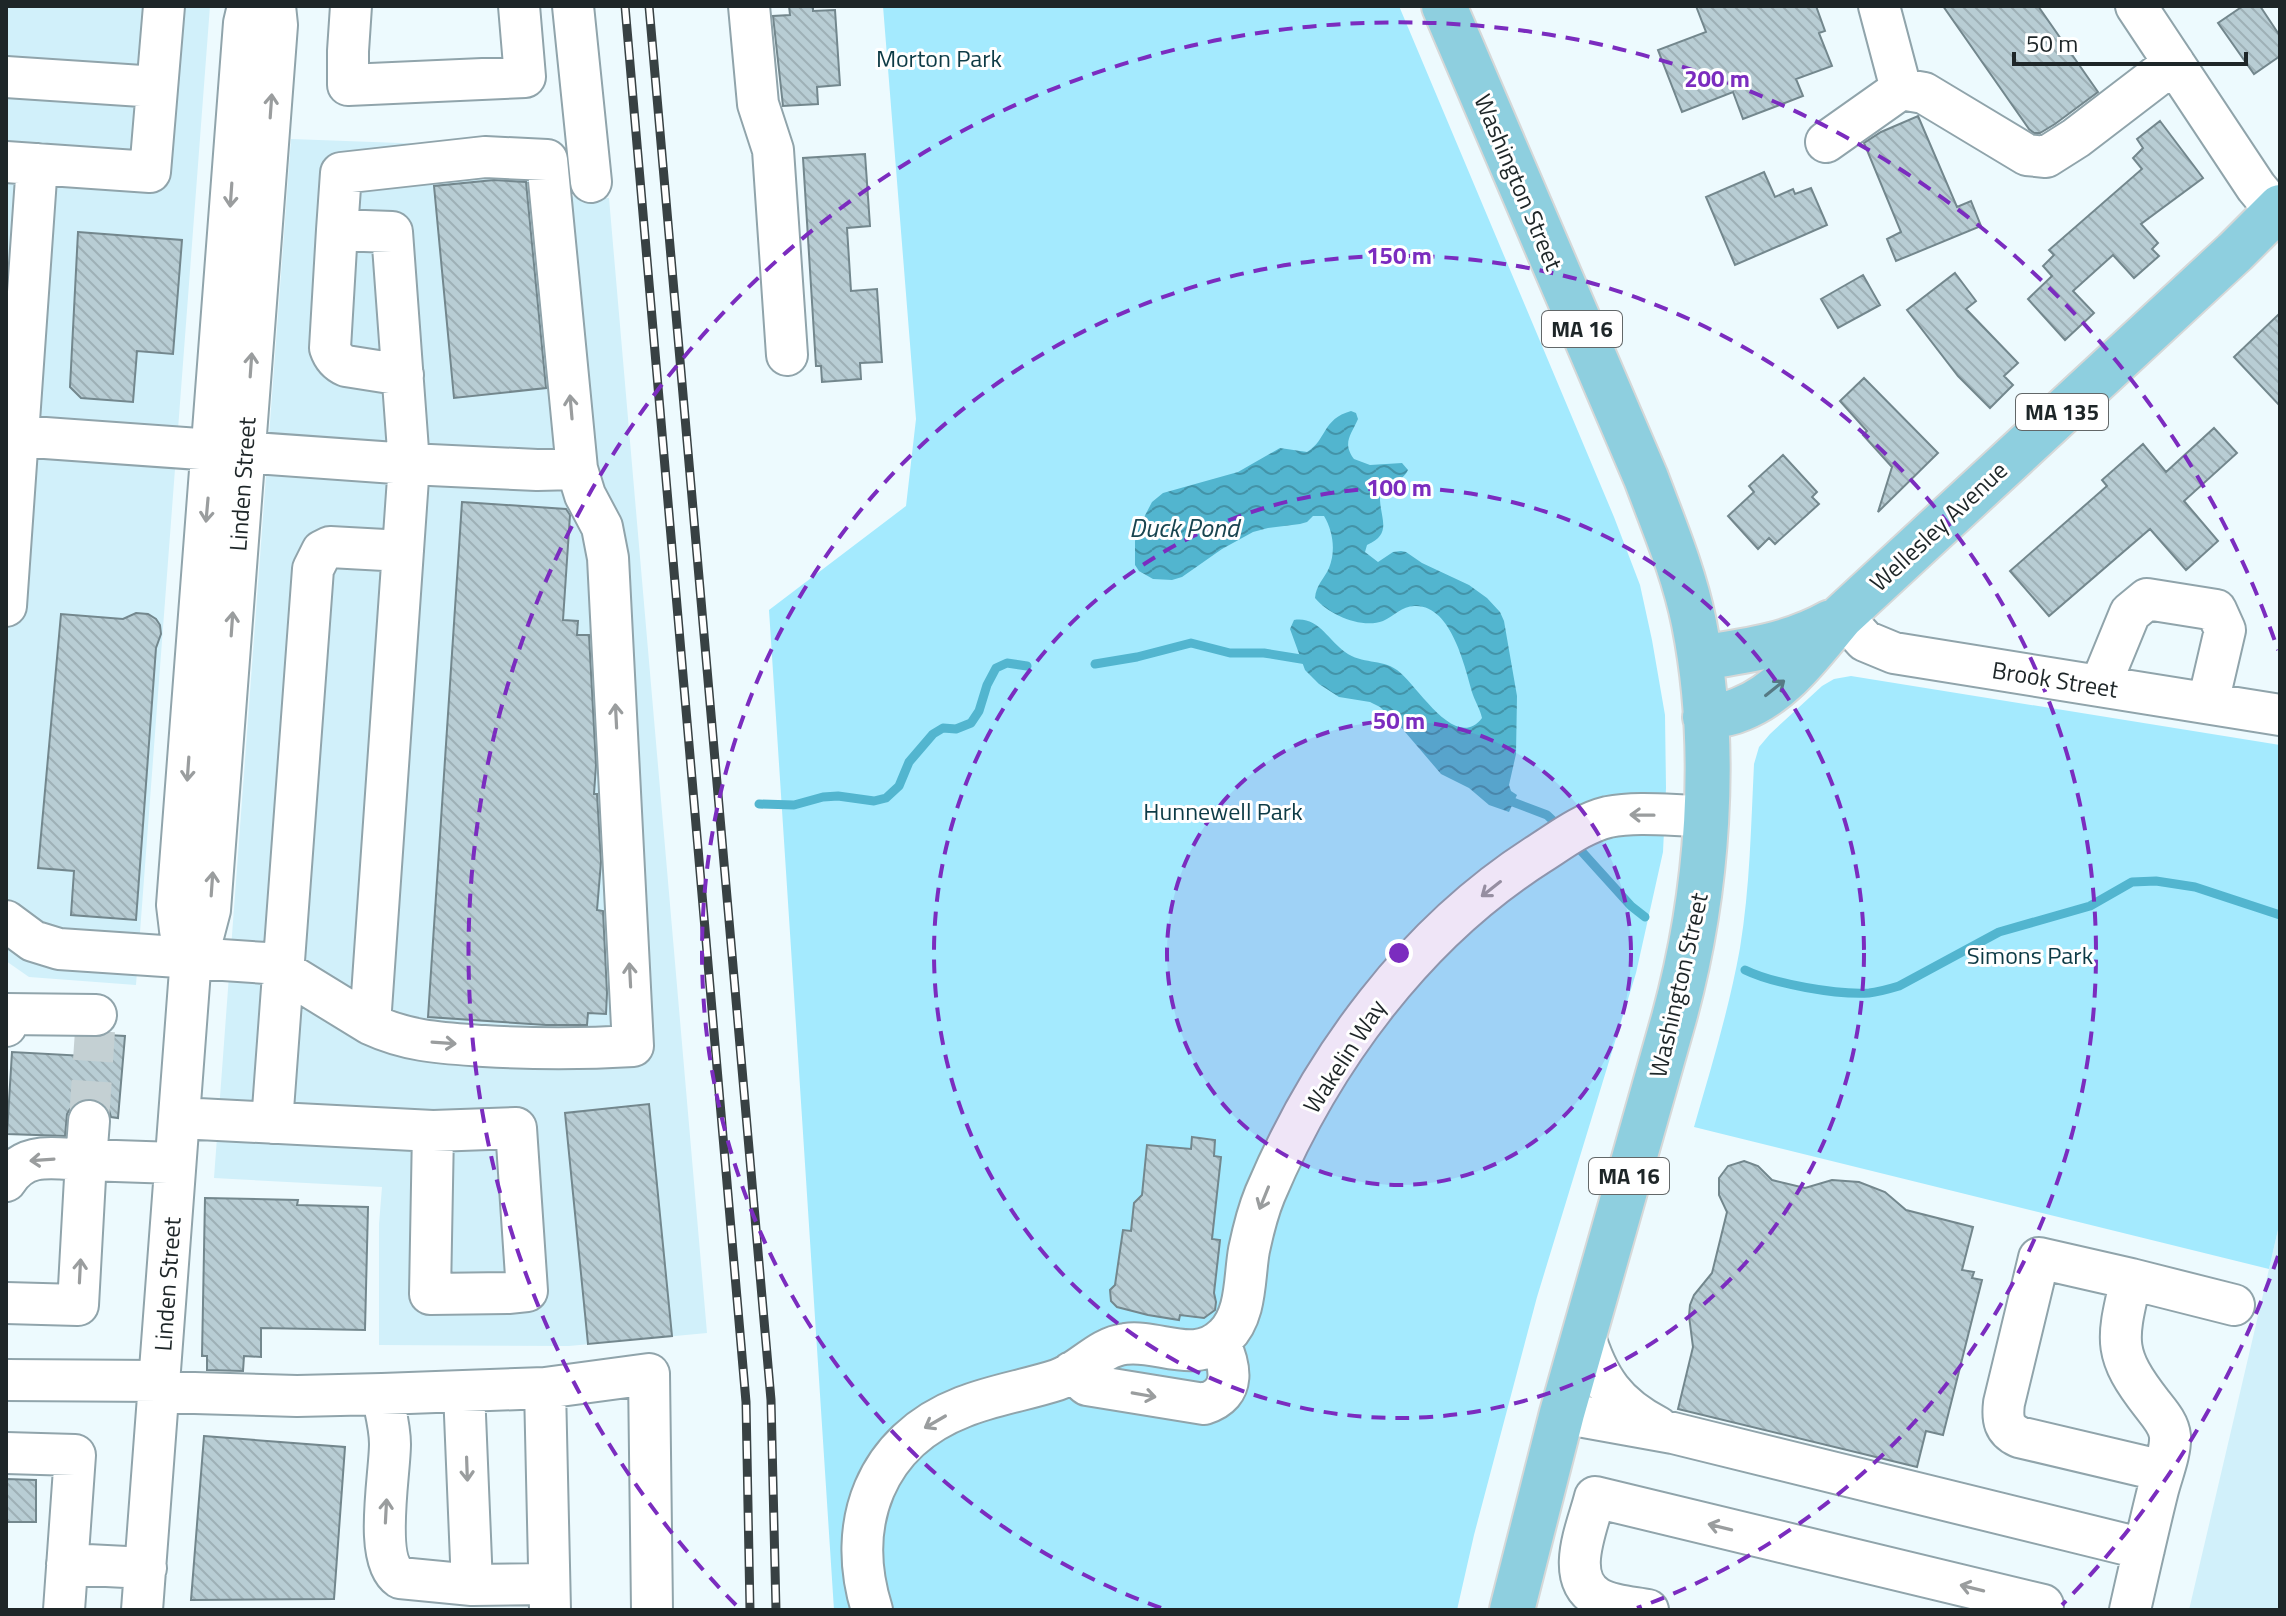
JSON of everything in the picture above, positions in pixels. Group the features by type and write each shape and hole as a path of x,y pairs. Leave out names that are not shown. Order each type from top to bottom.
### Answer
{"main road":[{"name":"Washington Street","path":"1444,6 1646,478 1688,596 1700,658 1705,717 1706,816 1697,915 1680,996 1562,1413 1512,1610"},
{"name":"Wellesley Avenue","path":"1705,717 1742,709 1770,693 1802,664 1842,616 2279,212"},
{"name":"Wellesley Avenue","path":"1700,658 1786,642 1842,616"}],"street":[{"path":"6,606 17,436 22,163 150,172 164,6"},
{"name":"Linden Street","path":"142,1610 191,957 204,933 210,910 244,23 248,6"},
{"name":"Linden Street","path":"228,451 277,25 275,6"},
{"path":"351,6 348,85 525,77 519,6"},
{"path":"573,6 591,182"},
{"path":"749,6 758,104 773,150 787,355"},
{"path":"1879,6 1901,89"},
{"path":"2136,6 2256,187 2279,212"},
{"path":"1826,142 1901,89 1924,93 2027,155 2046,157 2076,138 2174,63"},
{"path":"6,77 157,87"},
{"path":"6,921 25,936 59,949 266,963 370,1024 403,1037 430,1042 555,1050 633,1046 608,558 602,527 585,495 577,469 547,160 485,157 341,173 332,355 346,366 403,375"},
{"path":"337,230 392,232 409,464 370,1024"},
{"path":"17,436 409,464 577,469"},
{"path":"272,1123 313,569 322,551 330,547 403,551"},
{"path":"2100,686 2130,613 2147,599 2216,610 2225,630 2208,703"},
{"name":"Brook Street","path":"1842,616 1865,641 1894,653 2280,715"},
{"name":"Wakelin Way","path":"1219,1341 1237,1321 1252,1237 1265,1195 1332,1067 1393,984 1448,925 1509,874 1567,836 1598,820 1617,816 1706,816"},
{"path":"6,1026 6,1014 96,1023 100,952"},
{"path":"179,1118 433,1131 516,1128 527,1291 430,1294 433,1131"},
{"path":"6,1303 78,1305 89,1121"},
{"path":"6,1181 21,1163 40,1158 175,1163"},
{"path":"2163,1471 2019,1437 2011,1433 2003,1421 2004,1403 2039,1258 2234,1305"},
{"path":"2130,1610 2170,1436 2167,1426 2129,1372 2120,1346 2120,1330 2131,1279"},
{"path":"1584,1334 1598,1373 1610,1389 1654,1426 1673,1433"},
{"path":"872,1610 863,1567 863,1526 870,1499 879,1481 899,1451 917,1433 963,1407 1059,1379 1101,1353 1125,1344 1192,1350 1219,1341 1228,1360 1225,1388 1212,1401 1204,1404 1087,1385 1072,1372"},
{"path":"6,1380 297,1396 545,1388 649,1374 652,1610"},
{"path":"382,1394 390,1443 385,1533 387,1561 391,1569 400,1578 550,1597 545,1388"},
{"path":"464,1391 472,1585"},
{"path":"1562,1413 1673,1433 2144,1549"},
{"path":"6,1453 75,1455 64,1610"},
{"path":"1648,1610 1606,1601 1589,1591 1583,1583 1579,1569 1580,1555 1595,1497 2043,1605 2042,1610"},
{"path":"67,1564 146,1568"}],"shaded area":[{"path":"6,6 210,6 136,985 29,977 6,961"},
{"path":"291,139 561,149 566,196 609,198 707,1333 569,1346 379,1345 382,1187 214,1178"},
{"path":"2280,1221 2280,1610 2189,1610 2269,1269"}],"green space":[{"name":"Hunnewell Park","path":"883,6 1399,6 1640,585 1665,715 1663,852 1636,973 1537,1297 1457,1610 834,1610 769,610 906,506 916,419"},
{"name":"Simons Park","path":"1851,676 2280,745 2280,1221 2269,1269 1694,1127 1740,948 1748,879 1754,764 1759,747 1822,686 1834,679"}],"water":[{"name":"Duck Pond","path":"1351,411 1356,413 1358,419 1348,444 1354,459 1370,465 1402,463 1408,470 1380,495 1383,530 1367,545 1365,552 1378,562 1393,552 1406,552 1469,585 1487,598 1504,621 1517,696 1516,754 1509,785 1517,795 1509,812 1489,805 1469,788 1441,774 1380,707 1370,702 1339,697 1305,670 1290,629 1294,620 1316,625 1352,656 1391,666 1449,722 1460,727 1471,727 1482,718 1455,640 1439,616 1428,609 1411,606 1383,621 1356,622 1337,615 1315,598 1329,568 1333,548 1330,528 1324,516 1313,516 1300,524 1253,532 1182,577 1172,580 1153,579 1135,565 1135,541 1139,527 1152,502 1163,493 1238,472 1280,448 1307,452 1335,419"}],"building":[{"path":"789,6 813,6 813,11 835,10 840,85 817,87 818,104 783,106 773,16 790,15"},
{"path":"1696,6 1816,6 1825,31 1819,33 1832,66 1796,79 1803,96 1743,119 1733,92 1682,112 1658,50 1706,32"},
{"path":"1943,6 2038,6 2098,92 2055,124 2034,133"},
{"path":"2243,6 2260,6 2280,36 2280,56 2254,74 2218,23"},
{"path":"1918,116 1957,207 1971,201 1981,226 1896,261 1887,239 1901,232 1864,143"},
{"path":"2160,121 2203,178 2141,224 2158,243 2152,249 2159,256 2134,278 2113,255 2073,291 2094,313 2065,340 2028,299 2052,276 2043,266 2054,255 2049,250 2142,169 2133,158 2143,148 2137,139"},
{"path":"865,154 870,226 847,228 851,291 877,289 882,362 860,363 861,379 822,382 821,366 816,366 803,158"},
{"path":"1764,172 1775,197 1793,189 1795,194 1811,188 1827,225 1735,265 1706,197"},
{"path":"494,180 526,182 546,388 454,398 434,186"},
{"path":"78,232 182,240 173,354 137,351 133,402 81,398 70,387"},
{"path":"1955,273 1976,301 1966,309 2018,363 2004,376 2013,385 1990,408 1958,376 1907,310"},
{"path":"1863,275 1880,305 1838,328 1821,299"},
{"path":"2280,313 2280,406 2234,357"},
{"path":"1864,378 1938,453 1878,512 1892,467 1863,435 1867,431 1840,401"},
{"path":"2214,428 2237,453 2184,501 2218,541 2186,570 2150,529 2049,616 2010,571 2107,486 2102,480 2143,444 2166,472"},
{"path":"1783,455 1817,492 1812,497 1819,504 1775,544 1769,538 1758,549 1728,516 1754,492 1749,486"},
{"path":"462,502 566,509 570,515 563,620 578,621 577,635 589,635 596,765 594,794 597,794 601,862 597,910 603,911 607,993 606,1014 588,1013 587,1025 428,1017"},
{"path":"136,613 148,614 156,619 161,634 156,648 136,920 71,915 74,871 38,868 61,614 123,619"},
{"path":"125,1036 118,1118 111,1117 103,1103 90,1098 78,1101 70,1109 65,1136 7,1134 12,1052 85,1056 86,1038"},
{"path":"649,1104 672,1336 588,1344 565,1113"},
{"path":"1192,1137 1215,1140 1214,1156 1221,1157 1212,1239 1220,1240 1215,1310 1204,1318 1180,1315 1179,1320 1117,1307 1111,1301 1110,1290 1115,1285 1123,1230 1131,1231 1134,1203 1142,1195 1147,1145 1191,1149"},
{"path":"1744,1161 1758,1166 1772,1180 1805,1188 1832,1180 1859,1182 1885,1192 1906,1210 1973,1227 1962,1270 1974,1272 1972,1278 1982,1280 1943,1435 1926,1431 1917,1467 1678,1409 1693,1347 1690,1305 1712,1273 1727,1212 1719,1195 1719,1178 1728,1166"},
{"path":"205,1198 298,1200 297,1205 368,1207 365,1330 261,1328 261,1357 244,1356 243,1371 207,1370 207,1356 202,1356"},
{"path":"204,1436 345,1447 334,1599 191,1600"},
{"path":"6,1479 36,1480 36,1522 6,1522"}],"waterway":[{"path":"1095,664 1191,643 1230,653 1264,653 1307,660"},
{"path":"759,804 794,805 838,796 874,801 886,798 899,786 909,762 933,734 943,728 956,729 971,723 996,668 1007,663 1027,666"},
{"path":"1505,799 1547,815 1562,829"},
{"path":"1574,843 1631,906 1645,917"},
{"path":"1745,970 1772,980 1823,990 1856,993 1880,991 1899,986 1999,932 2090,906 2132,882 2156,881 2195,887 2280,915"}],"tunnel":[{"path":"89,1121 95,1031"}],"railway":[{"path":"625,6 746,1402 750,1610"},
{"path":"649,6 771,1400 776,1610"}],"park label":[{"name":"Morton Park","path":"939,58"}]}
